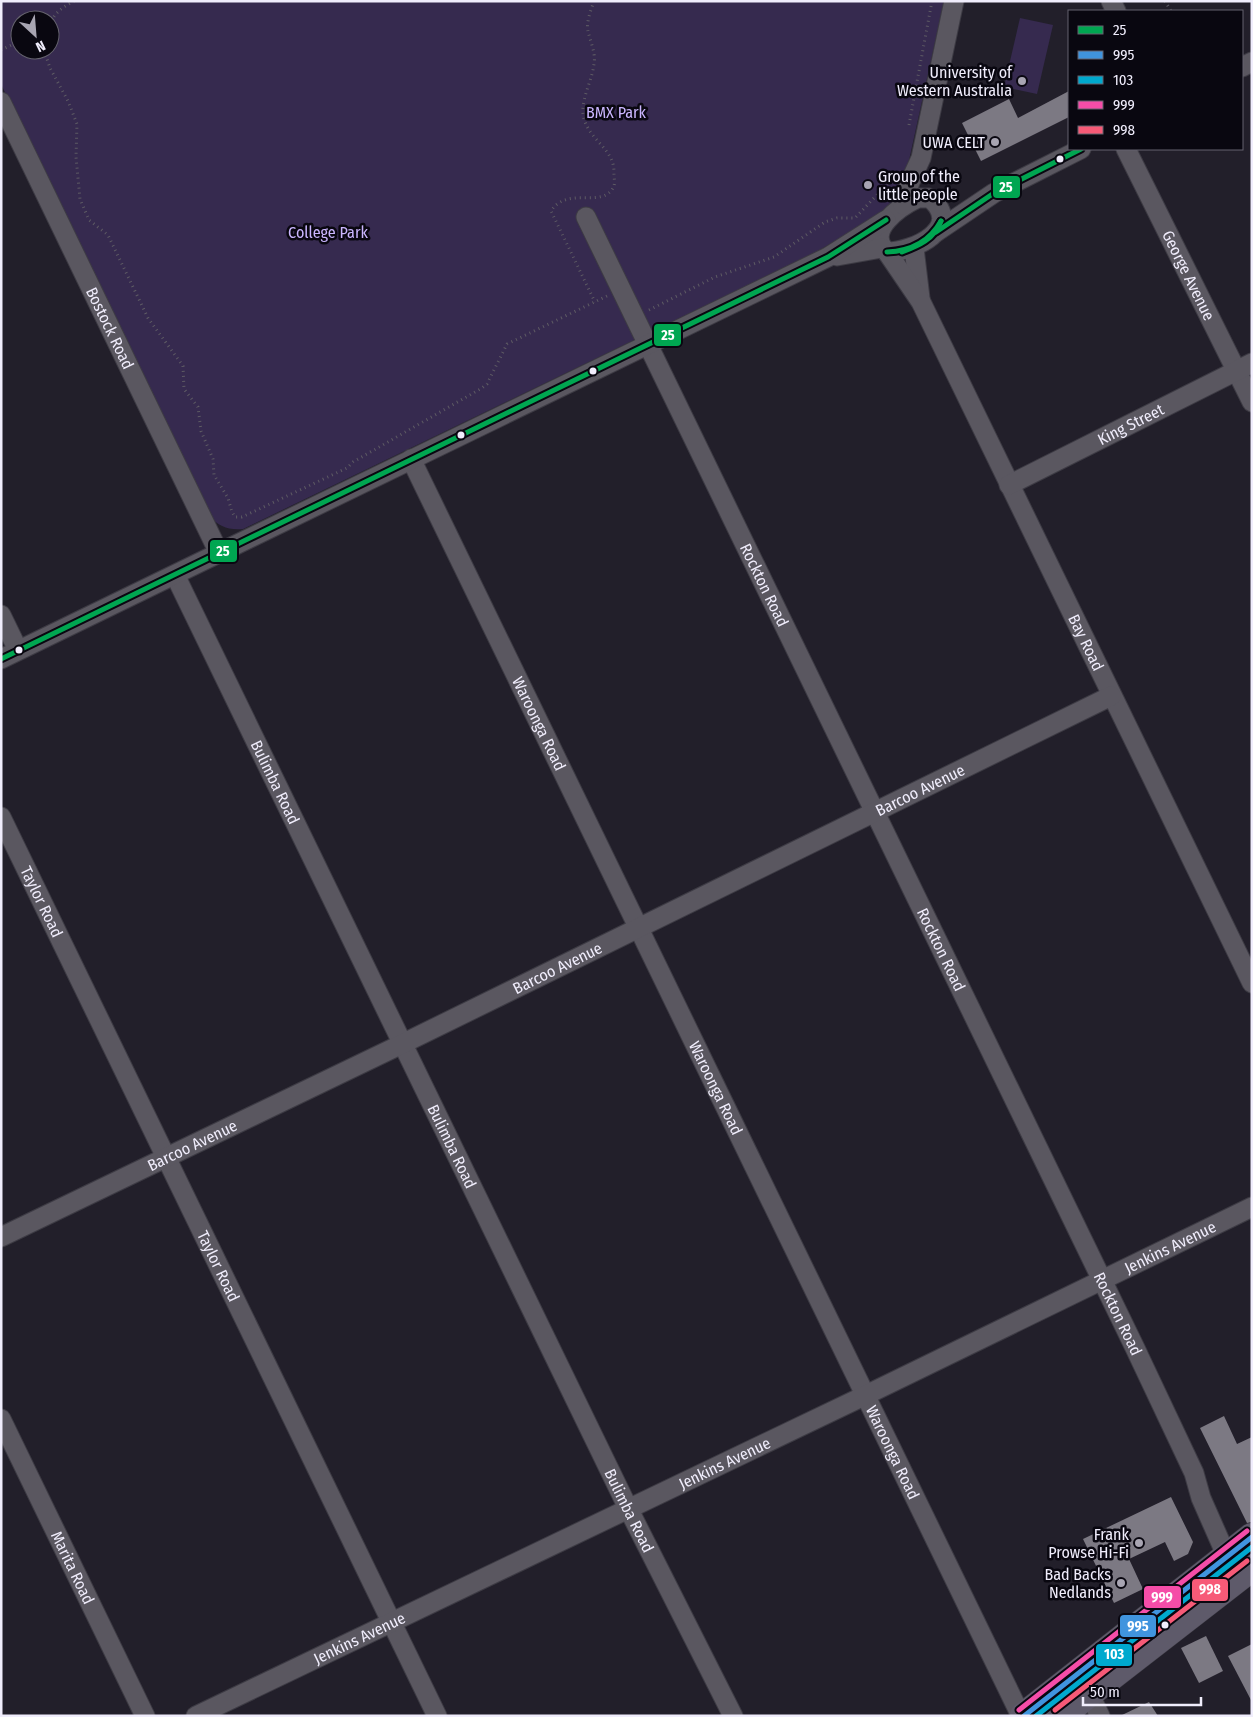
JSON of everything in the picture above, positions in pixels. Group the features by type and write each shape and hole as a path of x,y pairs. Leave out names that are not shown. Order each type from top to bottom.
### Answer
{"highway":[{"path":"1023,1716 1089,1694 1227,1557 1252,1537"},
{"path":"1060,1716 1252,1567"}],"street":[{"path":"903,205 910,182 921,158 954,1"},
{"name":"Bostock Road","path":"1,102 219,553"},
{"path":"828,257 884,250 902,252 914,248 994,193 1079,150"},
{"name":"George Avenue","path":"1127,150 1244,367 1252,402"},
{"path":"921,158 924,182 942,219 936,232"},
{"path":"1,659 828,257 886,220 903,205 918,198 935,205 994,193"},
{"name":"Rockton Road","path":"586,217 1194,1473 1201,1498 1227,1557"},
{"path":"884,250 879,236 886,220"},
{"name":"Bay Road","path":"914,248 921,302"},
{"name":"Bay Road","path":"884,250 921,302 1111,696 1246,956 1252,984"},
{"name":"King Street","path":"1009,485 1244,367"},
{"name":"Waroonga Road","path":"411,459 1023,1716"},
{"name":"Bulimba Road","path":"175,575 628,1508 732,1716"},
{"path":"1,614 18,650"},
{"name":"Barcoo Avenue","path":"1,1237 402,1044 1111,696"},
{"name":"Taylor Road","path":"1,817 437,1716"},
{"name":"Jenkins Avenue","path":"196,1716 866,1395 1252,1207"},
{"name":"Marita Road","path":"1,1419 145,1716"}],"path":[{"path":"59,10 74,1"},
{"path":"594,1 587,28 595,61 584,102 584,119 593,136 609,152 615,166 614,186 606,194 596,198 574,196 563,200 556,203 551,210 596,302"},
{"path":"908,131 932,1"},
{"path":"47,60 68,101 77,124 76,156 83,206 89,220 108,235 148,318 168,348 183,366 184,390 198,407 201,431 213,460 214,475 228,498 235,517 242,517 346,468 353,462 482,388 487,384 507,344 610,295"},
{"path":"634,317 715,277 774,257 825,222 837,218 855,218 881,192 895,172"}],"green space":[{"name":"College Park","path":"1,1 944,1 906,174 894,203 885,212 816,252 243,529 224,527 208,515 1,84"},
{"path":"1020,18 1053,25 1037,94 1004,87"}],"building":[{"name":"UWA CELT","path":"1068,92 1068,118 981,161 962,123 1009,99 1018,118"},
{"path":"1224,1416 1237,1444 1252,1437 1252,1522 1247,1523 1200,1428"},
{"path":"1171,1497 1193,1542 1188,1554 1174,1561 1165,1542 1129,1559 1143,1589 1114,1603 1083,1539"},
{"path":"1206,1636 1223,1671 1199,1683 1181,1648"},
{"path":"1252,1644 1252,1702 1228,1656"},
{"path":"1149,1702 1158,1716 1120,1716"}],"transit line":[{"name":"25","path":"936,232 994,193 1079,150"},
{"name":"25","path":"1,659 828,257 886,220"},
{"name":"25","path":"887,252 911,248 925,240 941,221"},
{"name":"25","path":"902,252 930,237 935,233 941,221"},
{"name":"999","path":"1019,1710 1247,1531"},
{"name":"995","path":"1024,1716 1252,1537"},
{"name":"103","path":"1036,1716 1252,1547"},
{"name":"998","path":"1055,1710 1247,1561"}],"place":[{"name":"University of Western Australia","path":"1022,81"},
{"name":"UWA CELT","path":"995,142"},
{"name":"Group of the little people","path":"868,185"},
{"name":"Frank Prowse Hi-Fi","path":"1139,1543"},
{"name":"Bad Backs Nedlands","path":"1121,1583"}],"park label":[{"name":"BMX Park","path":"616,112"}]}
